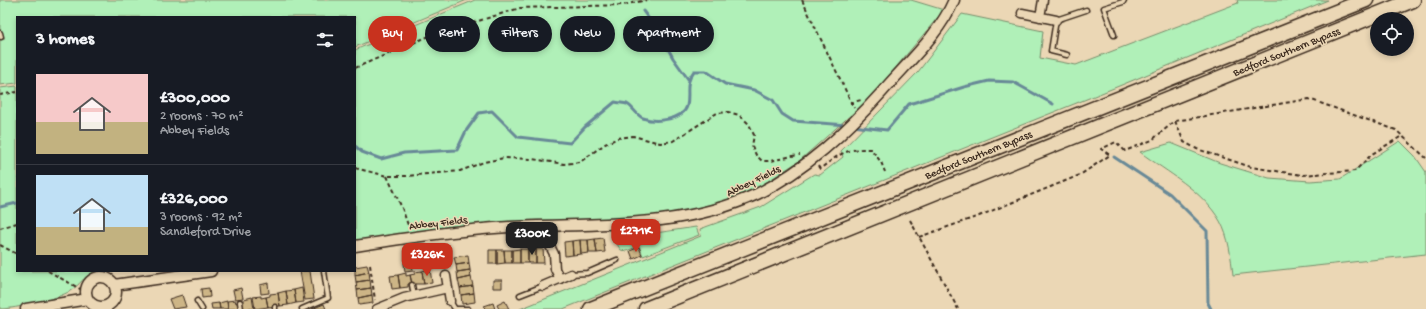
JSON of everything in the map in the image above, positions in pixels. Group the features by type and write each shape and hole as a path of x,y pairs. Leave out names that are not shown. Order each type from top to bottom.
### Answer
{"highway":[{"name":"Bedford Southern Bypass","path":"591,309 1366,0"},
{"name":"Bedford Southern Bypass","path":"646,309 1413,0"}],"street":[{"name":"Abbey Fields","path":"356,246 468,230 660,221 693,216 726,206 756,194 785,179 807,157 849,127 932,35 948,13 954,0"},
{"path":"1040,17 1043,0"},
{"path":"1022,13 1056,20"},
{"path":"549,226 549,244 554,254 555,269 560,279"},
{"path":"114,284 204,272"},
{"path":"543,286 571,274"},
{"path":"446,276 450,301"},
{"path":"98,277 110,280 114,284 116,293 114,299 107,308 96,306 87,296 88,284 98,277"},
{"path":"377,309 414,296 448,288"},
{"path":"26,309 87,296"}],"lane":[{"path":"1114,35 1104,8 1123,2 1124,0"},
{"path":"1067,55 1051,52 1056,20 1086,10"},
{"path":"571,274 587,273 616,260"},
{"path":"302,309 328,298 324,272"},
{"path":"412,285 414,296"},
{"path":"520,295 543,286"},
{"path":"450,301 455,309 468,309"},
{"path":"197,302 202,309"},
{"path":"240,302 241,309"}],"path":[{"path":"356,68 427,37 520,8 623,5 647,0"},
{"path":"802,0 854,108 850,112"},
{"path":"0,95 16,92"},
{"path":"919,237 979,216 1080,175 1110,155 1101,149 1116,142 1125,151 1152,140 1175,121 1309,99 1396,130 1426,158"},
{"path":"356,168 387,176 446,174 460,171 484,162 504,158 532,159 564,164 580,162 605,144 618,138 632,136 660,143 673,141 717,113 728,112 739,115 749,124 754,135 752,146 756,155 762,161 772,162 789,156 807,157 820,169 841,153 857,149 871,149 881,162 885,172"},
{"path":"1175,121 1184,142 1197,149 1251,167 1302,175 1355,171 1372,154 1402,135"},
{"path":"387,176 402,208 411,237"},
{"path":"910,220 958,309"},
{"path":"0,228 16,222"},
{"path":"0,245 16,253"},
{"path":"370,265 377,309"},
{"path":"50,272 87,296"}],"green space":[{"path":"0,0 467,0 429,16 425,16 425,18 417,21 417,16 368,16 368,42 356,47 356,16 16,16 16,83 0,85"},
{"path":"475,0 911,0 944,10 871,97 799,161 753,191 717,205 660,217 465,227 356,241 356,50 368,45 368,52 417,52 417,24 425,21 425,52 480,52 480,16 437,16"},
{"path":"1237,0 1328,0 1119,86 563,309 520,309 701,236 700,229 761,207 814,174 820,175 843,157 841,151 918,72 962,14 1043,31 1040,58 1076,65 1238,3"},
{"path":"16,86 16,272 99,272 89,275 70,291 64,294 47,300 7,309 0,309 0,88"},
{"path":"1400,141 1415,156 1426,172 1426,254 1233,275 1226,234 1213,210 1184,183 1140,152 1171,143 1220,163 1269,178 1310,181 1340,179"},
{"path":"696,227 699,235 643,256 639,246 626,251 621,250 618,246 617,233 649,234"}],"building":[{"path":"603,238 605,252 597,253 595,239"},
{"path":"595,239 597,253 589,253 588,240"},
{"path":"580,240 581,254 573,255 572,241"},
{"path":"580,240 588,240 589,253 581,254"},
{"path":"572,241 573,255 565,256 564,242"},
{"path":"639,247 642,255 633,259 630,251"},
{"path":"520,249 520,263 512,263 512,250"},
{"path":"520,249 528,249 528,263 520,263"},
{"path":"528,249 536,249 536,263 528,263"},
{"path":"536,249 543,249 544,263 536,263"},
{"path":"489,250 497,250 497,264 489,264"},
{"path":"497,250 504,250 505,263 497,264"},
{"path":"504,250 512,250 512,263 505,263"},
{"path":"449,252 451,261 442,263 441,254"},
{"path":"468,255 469,263 456,265 454,257"},
{"path":"412,262 413,271 405,272 404,263"},
{"path":"469,263 470,270 457,272 456,265"},
{"path":"367,265 369,272 355,275 356,267"},
{"path":"430,269 432,283 424,284 422,271"},
{"path":"470,270 471,277 458,280 457,272"},
{"path":"422,271 424,284 412,284 410,275 415,274 414,272"},
{"path":"300,272 310,272 314,299 305,300"},
{"path":"369,272 370,280 356,282 355,275"},
{"path":"406,273 406,276 410,275 412,284 408,284 408,287 400,288 398,275"},
{"path":"398,275 400,288 392,289 390,276"},
{"path":"471,277 473,286 460,288 458,280"},
{"path":"370,280 371,288 357,290 356,282"},
{"path":"493,280 502,280 502,288 493,288"},
{"path":"268,283 269,293 261,294 260,285"},
{"path":"473,286 474,293 461,295 460,288"},
{"path":"209,288 210,297 202,298 201,289"},
{"path":"241,288 243,298 235,299 233,290"},
{"path":"302,288 304,302 296,303 294,290"},
{"path":"371,288 372,295 358,298 357,290"},
{"path":"294,290 296,303 288,305 286,291"},
{"path":"286,291 288,305 280,306 278,293"},
{"path":"278,293 280,306 268,307 266,297 270,296 270,294"},
{"path":"474,293 475,302 462,304 461,295"},
{"path":"182,295 186,307 173,309 169,299"},
{"path":"372,295 373,303 359,305 358,298"},
{"path":"261,296 261,298 266,297 268,307 255,309 253,297"},
{"path":"252,297 254,309 241,309 240,302 244,302 244,299"},
{"path":"235,300 236,303 240,302 241,309 228,309 227,301"},
{"path":"227,301 228,309 220,309 219,303"},
{"path":"505,301 509,309 499,309 497,305"},
{"path":"219,303 220,309 212,309 211,304"},
{"path":"493,303 495,309 485,309 484,306"},
{"path":"324,304 326,309 312,309"}],"waterway":[{"path":"643,11 660,34 673,58 688,79"},
{"path":"356,147 362,152 381,159 404,153 457,150 466,131 479,113 492,111 518,137 570,143 585,127 615,102 627,104 641,117 648,119 668,119 680,114 687,106 688,84 694,71 706,71 725,84 754,90 773,100 782,114 793,121 847,125"},
{"path":"852,126 887,130 909,104 989,81 1013,82 1053,104"},
{"path":"1114,157 1170,194 1207,231 1208,303 1211,309"},
{"path":"0,207 16,203"}]}
